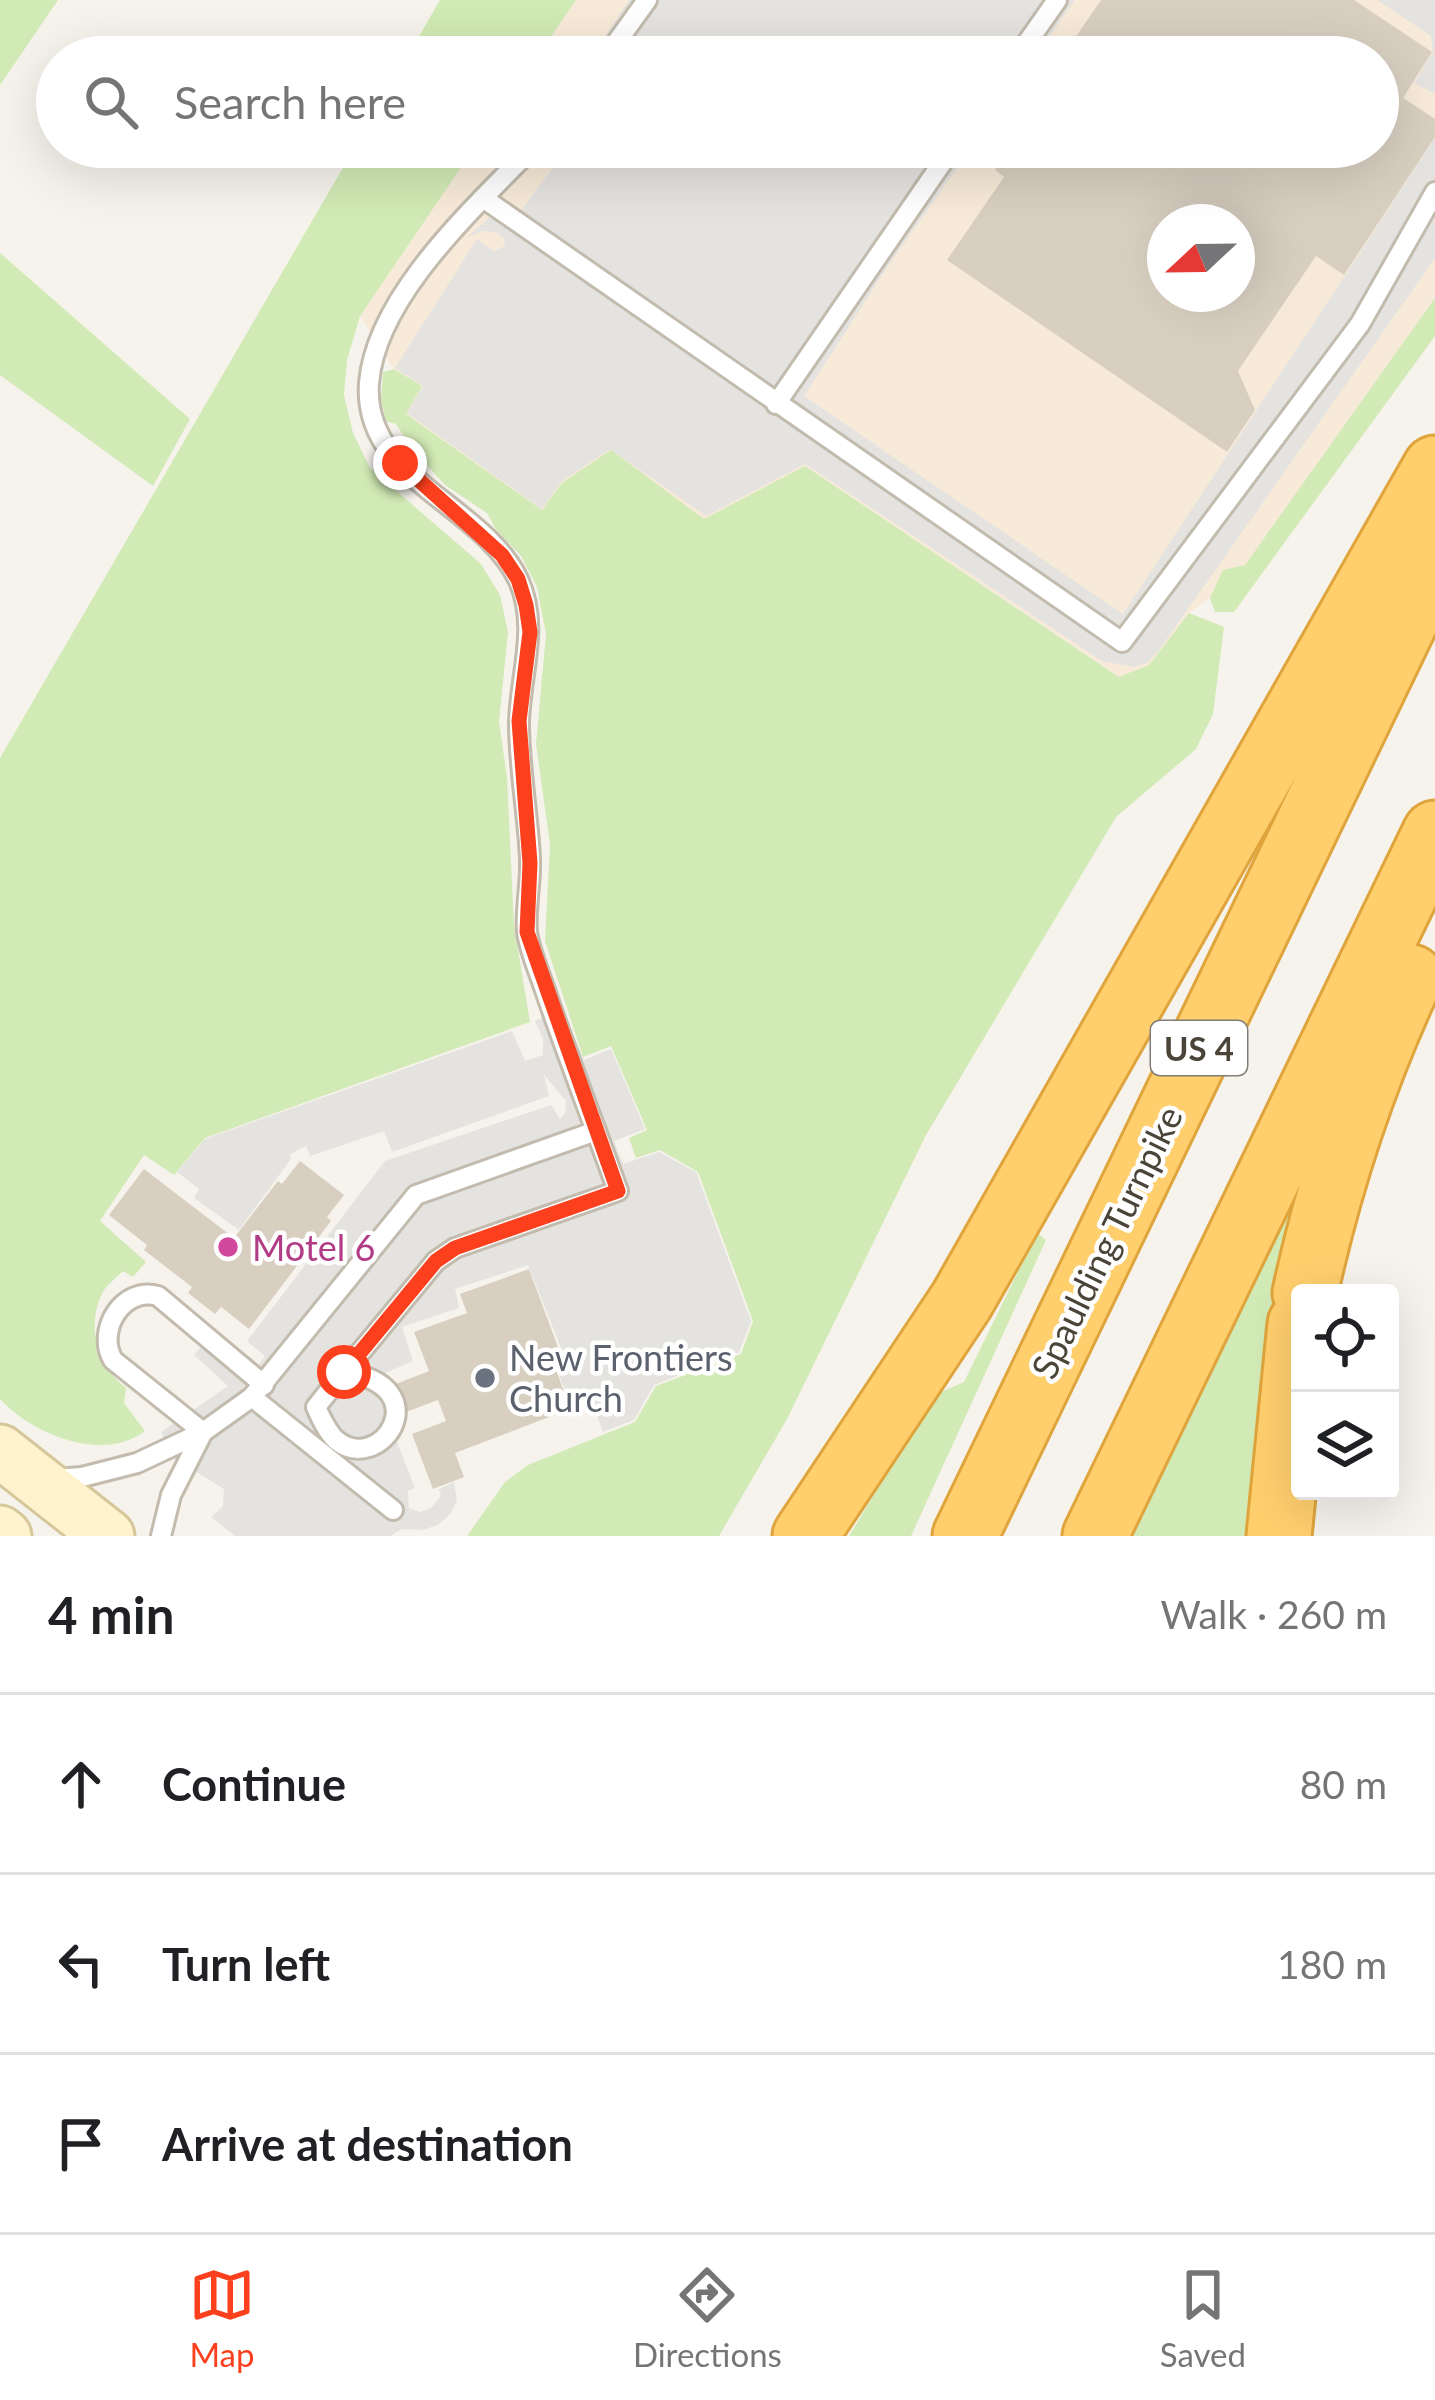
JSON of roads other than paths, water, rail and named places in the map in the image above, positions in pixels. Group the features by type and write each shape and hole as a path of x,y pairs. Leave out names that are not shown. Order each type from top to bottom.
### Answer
{"highway":[{"path":"805,1536 962,1300 1435,468"},
{"name":"Spaulding Turnpike","path":"965,1536 1435,560"},
{"path":"1095,1536 1435,833"},
{"path":"1307,1284 1341,1151 1381,1042 1435,926"},
{"path":"1279,1536 1293,1392"}],"main road":[{"path":"19,1465 108,1536"}],"lane":[{"path":"621,36 647,0"},
{"path":"1032,36 1057,0"},
{"path":"294,1431 436,1261 455,1248 618,1191 527,932 530,863 519,721 530,632 518,579 502,555 400,463 369,413 373,355 386,320 512,168"},
{"path":"776,404 939,168"},
{"path":"483,198 1122,642 1360,324 1435,192"},
{"path":"19,1465 105,1472 203,1432 258,1391 416,1196 596,1131"},
{"path":"203,1432 113,1360 105,1334 127,1303 148,1294 158,1296 294,1431 393,1510"},
{"path":"316,1407 337,1441 353,1449 379,1444 392,1431 396,1420 389,1389 378,1380 344,1372"},
{"path":"161,1536 171,1495 203,1432"}],"place":[{"name":"Motel 6","path":"228,1247"},
{"name":"New Frontiers Church","path":"485,1378"}]}
